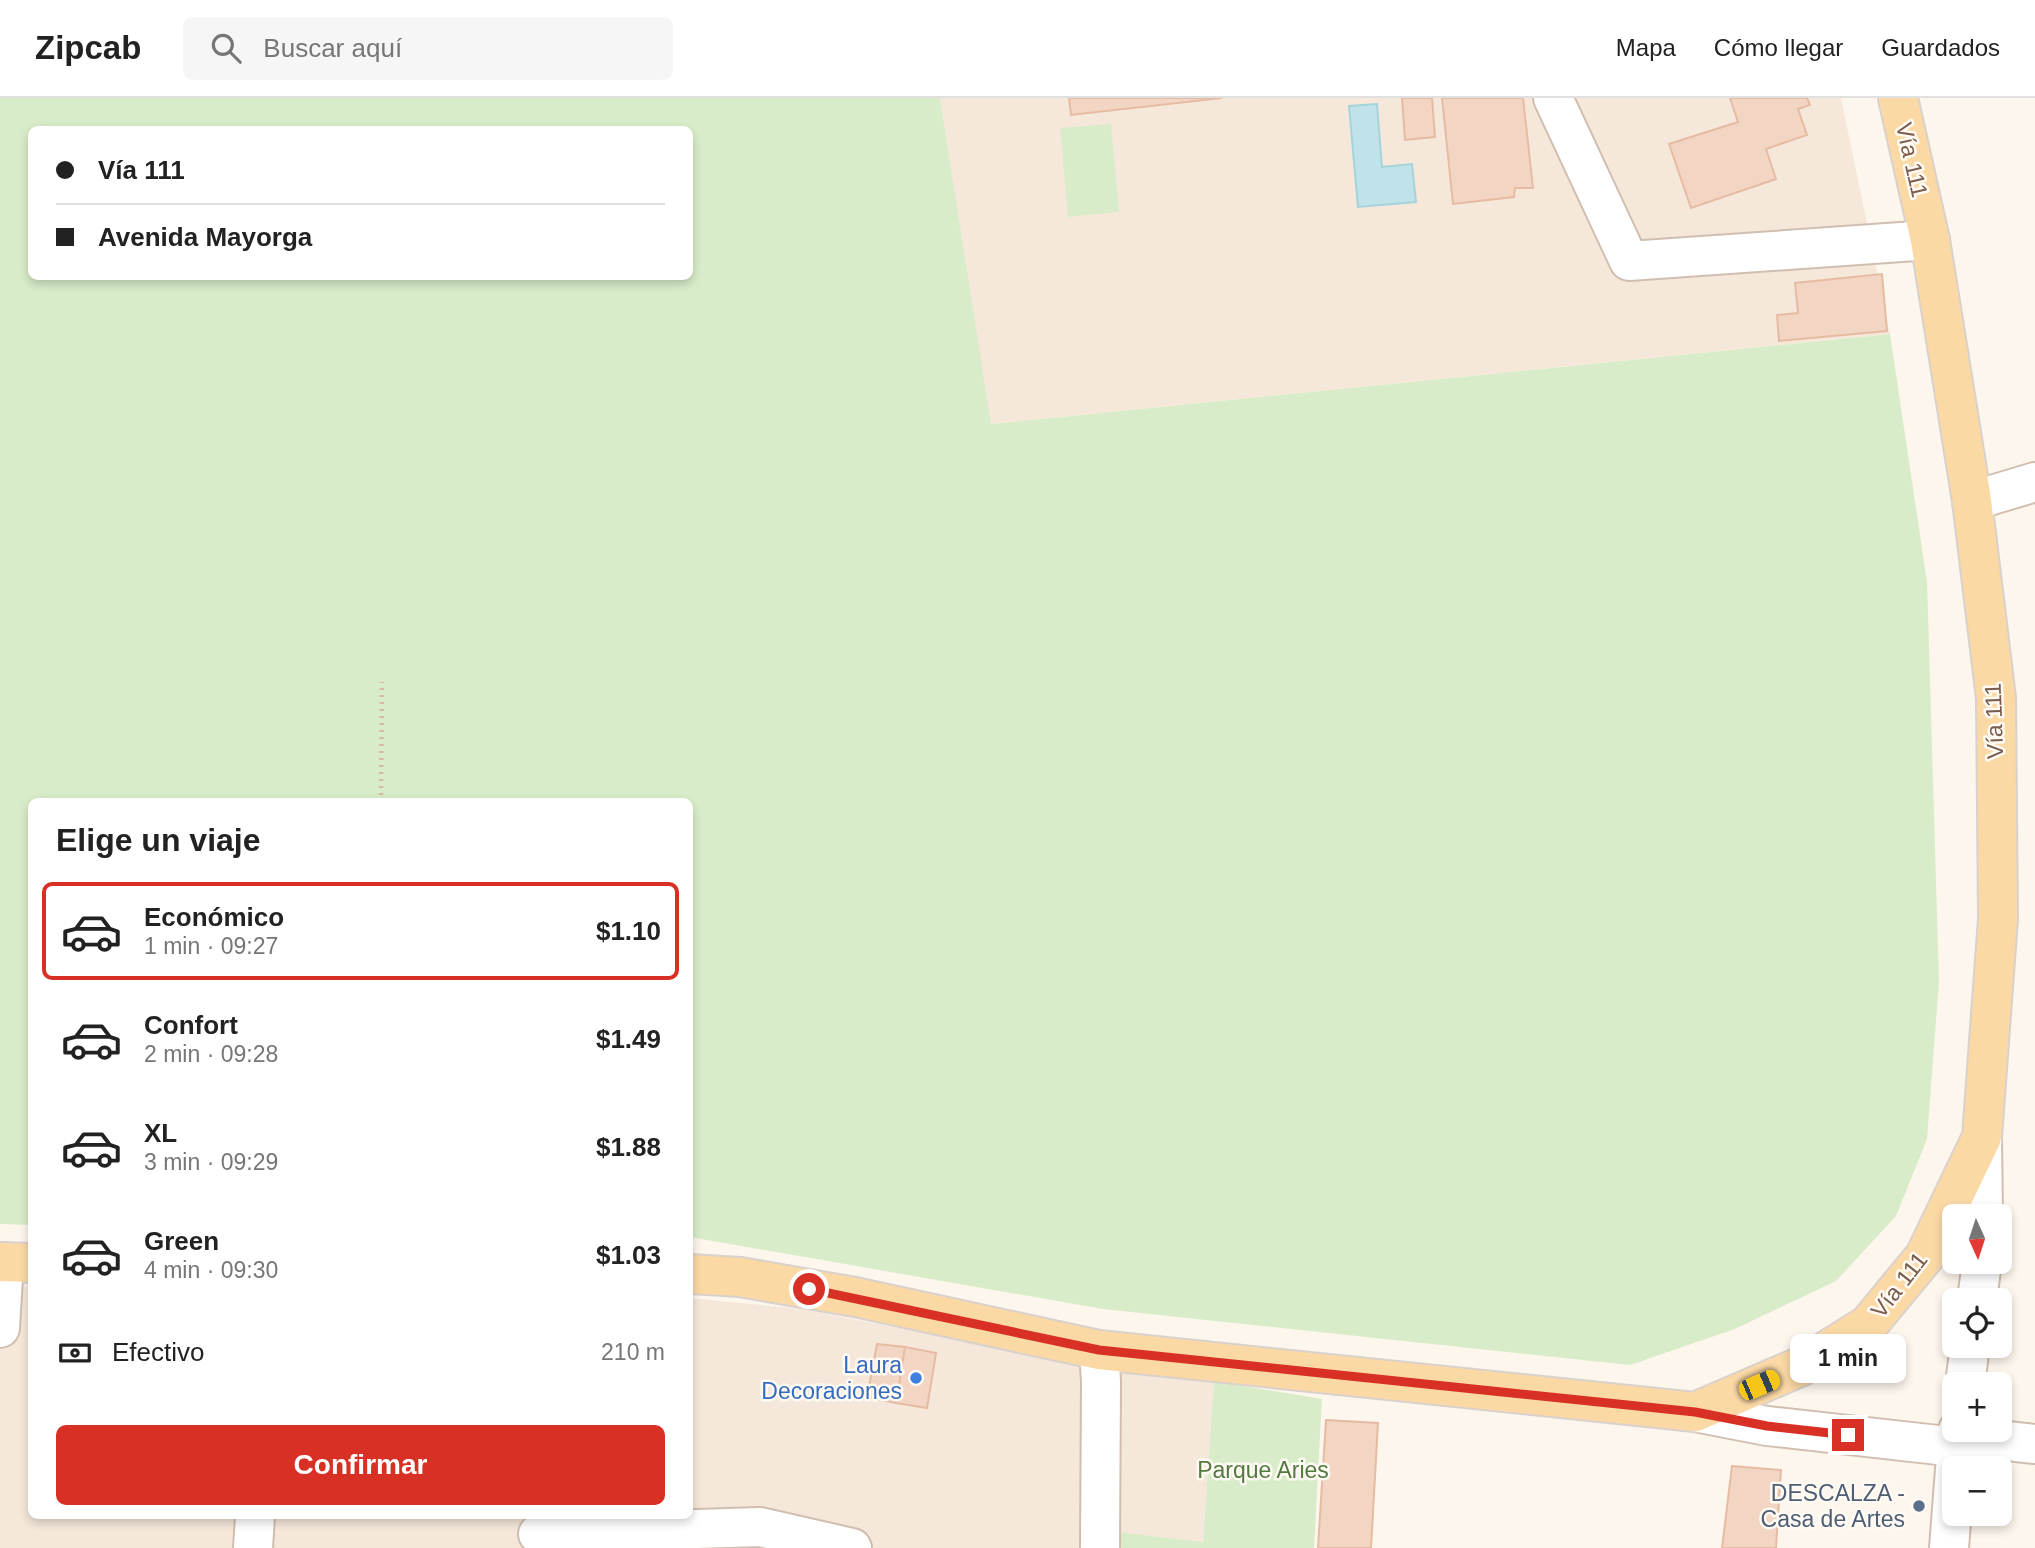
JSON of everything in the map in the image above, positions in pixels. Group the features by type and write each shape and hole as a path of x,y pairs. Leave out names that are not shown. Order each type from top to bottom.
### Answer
{"main road":[{"name":"Vía 111","path":"693,1274 740,1277 855,1297 1099,1350 1695,1412 1802,1366 1868,1325 1925,1256 1982,1137 1998,919 1996,698 1972,501 1930,240 1898,98"}],"street":[{"path":"1553,98 1629,261 1930,240"},
{"path":"1972,501 2035,482"},
{"path":"1982,1137 1983,1204"},
{"path":"0,1328 12,1262"},
{"path":"1099,1350 1100,1548"},
{"path":"1695,1412 1767,1426 1942,1437"},
{"path":"1949,1548 1957,1442"},
{"path":"2012,1442 2035,1444"},
{"path":"253,1548 255,1519"},
{"path":"538,1532 760,1527 852,1548"}],"path":[{"path":"382,682 382,798"}],"shaded area":[{"path":"940,98 1841,98 1890,334 990,424"},
{"path":"0,1286 28,1287 28,1519 693,1519 693,1298 801,1309 1007,1349 1214,1381 1203,1542 1285,1548 0,1548"}],"green space":[{"path":"0,98 940,98 991,424 1890,334 1927,582 1939,981 1927,1139 1896,1216 1836,1281 1735,1329 1630,1365 1103,1309 693,1238 693,798 28,798 28,1225 0,1224"},
{"path":"1111,124 1119,212 1068,217 1060,128"},
{"name":"Parque Aries","path":"1214,1381 1322,1399 1314,1548 1117,1548 1117,1532 1203,1542"}],"water":[{"path":"1377,104 1382,167 1412,164 1416,202 1358,207 1349,106"}],"building":[{"path":"1069,98 1222,98 1071,115"},
{"path":"1402,98 1432,98 1435,137 1405,140"},
{"path":"1442,98 1523,98 1533,188 1515,188 1514,197 1453,204"},
{"path":"1730,98 1807,98 1810,105 1798,109 1807,135 1766,149 1776,179 1691,208 1669,144 1738,122"},
{"path":"1882,274 1887,331 1779,341 1777,315 1798,313 1795,283"},
{"path":"877,1344 905,1347 896,1403 867,1397"},
{"name":"Laura Decoraciones","path":"905,1347 936,1353 927,1408 896,1403"},
{"path":"1326,1420 1378,1423 1371,1548 1318,1548"},
{"path":"1732,1466 1781,1470 1776,1548 1722,1548"}],"place":[{"name":"Laura Decoraciones","path":"916,1378"},
{"name":"DESCALZA - Casa de Artes","path":"1919,1506"}],"route":[{"path":"809,1289 1099,1350 1695,1412 1767,1426 1848,1435"}]}
